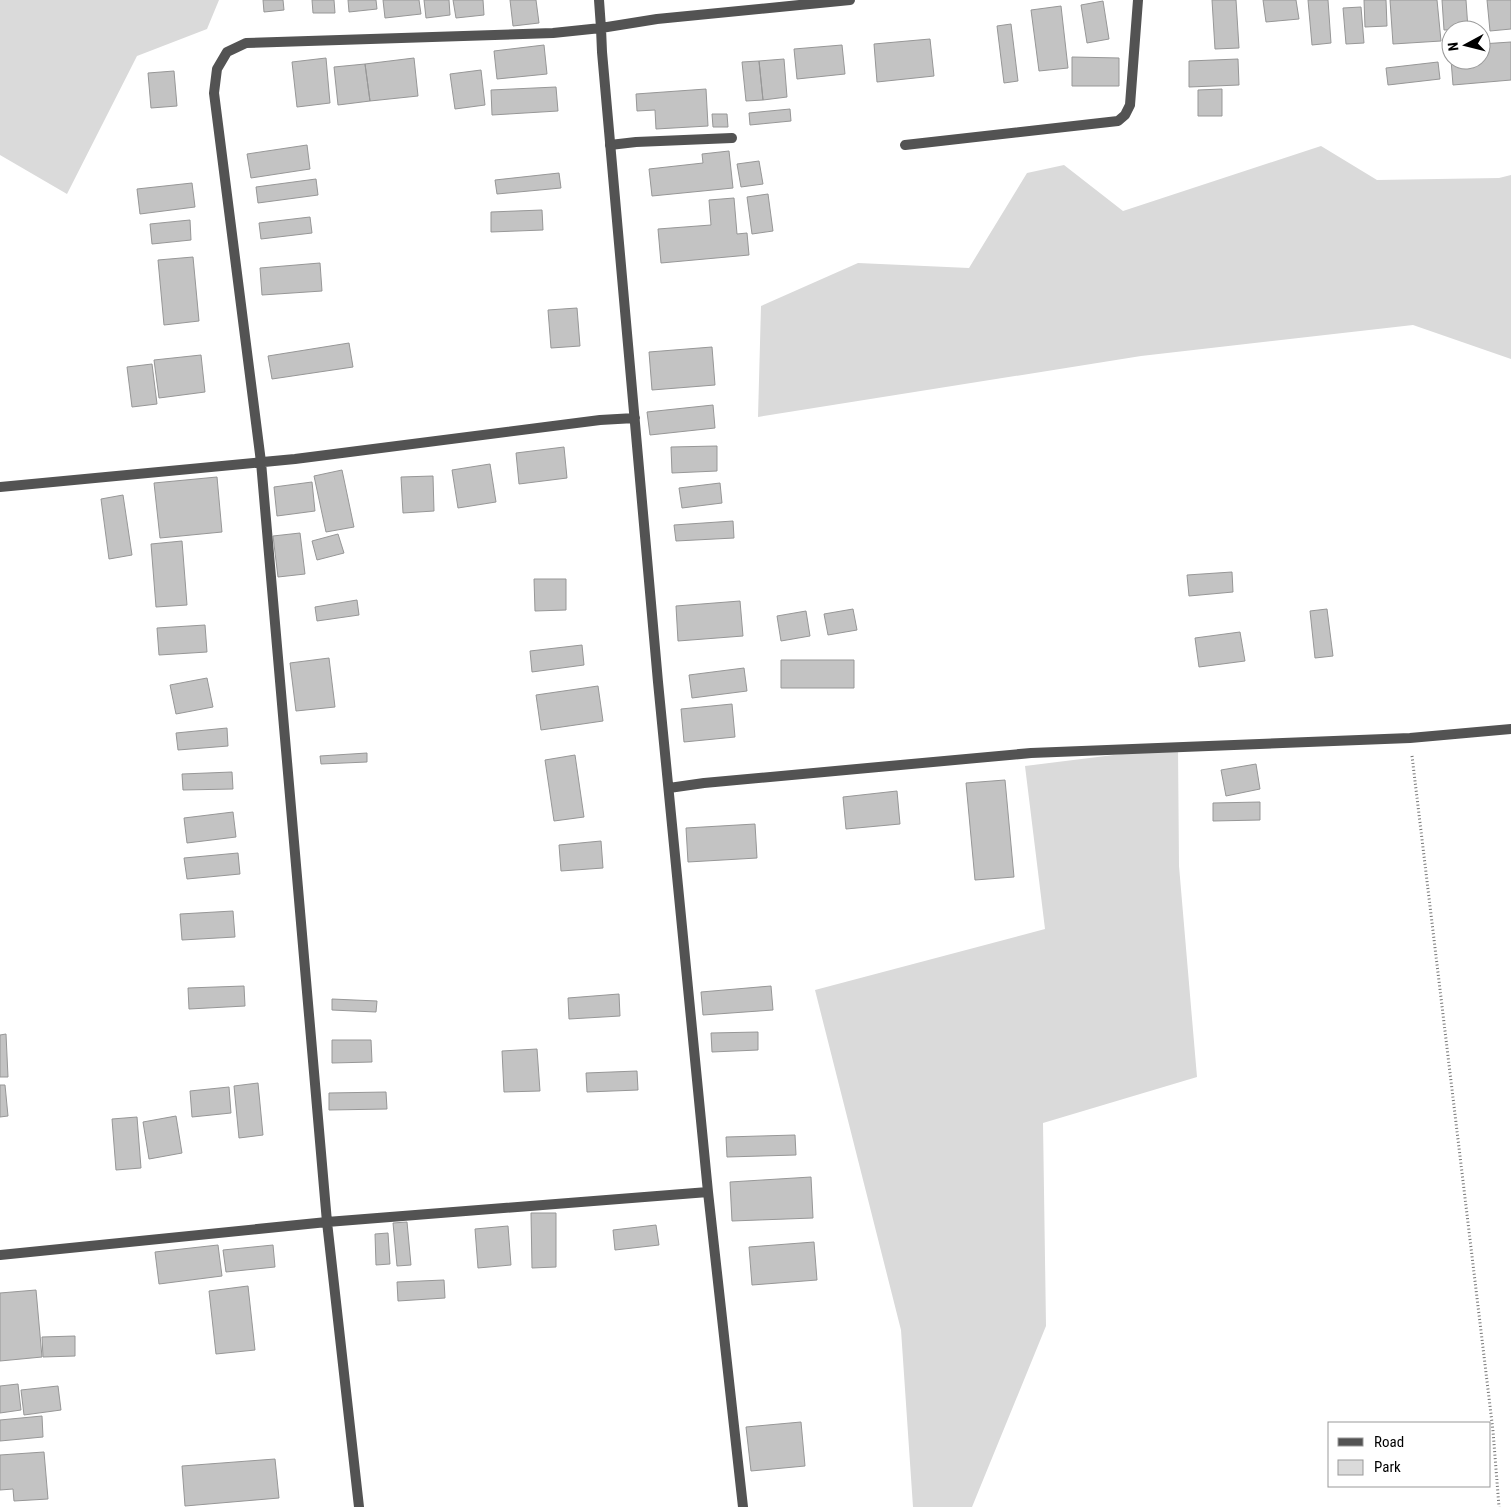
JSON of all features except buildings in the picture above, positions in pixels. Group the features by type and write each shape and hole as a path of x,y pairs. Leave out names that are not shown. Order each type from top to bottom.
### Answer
{"street":[{"path":"599,0 610,145 658,682 708,1192 744,1507"},
{"path":"359,1507 327,1222 260,462 214,93 217,69 227,52 246,43 553,33 658,19 850,0"},
{"path":"905,145 1118,121 1126,115 1130,105 1138,0"},
{"path":"610,145 636,142 732,138"},
{"path":"0,486 295,459 600,420 635,418"},
{"path":"669,788 704,783 1030,753 1410,738 1511,729"},
{"path":"0,1255 327,1222 708,1192"}],"path":[{"path":"1410,738 1493,1430 1499,1507"}],"green space":[{"path":"0,0 219,0 207,29 137,56 67,194 0,155"},
{"path":"1321,146 1377,180 1499,178 1511,175 1511,359 1413,325 1141,356 758,417 761,306 858,263 969,268 1027,173 1064,165 1123,211"},
{"path":"1178,747 1179,866 1197,1077 1043,1123 1046,1326 972,1507 913,1507 901,1330 815,990 1045,929 1025,766"}]}
